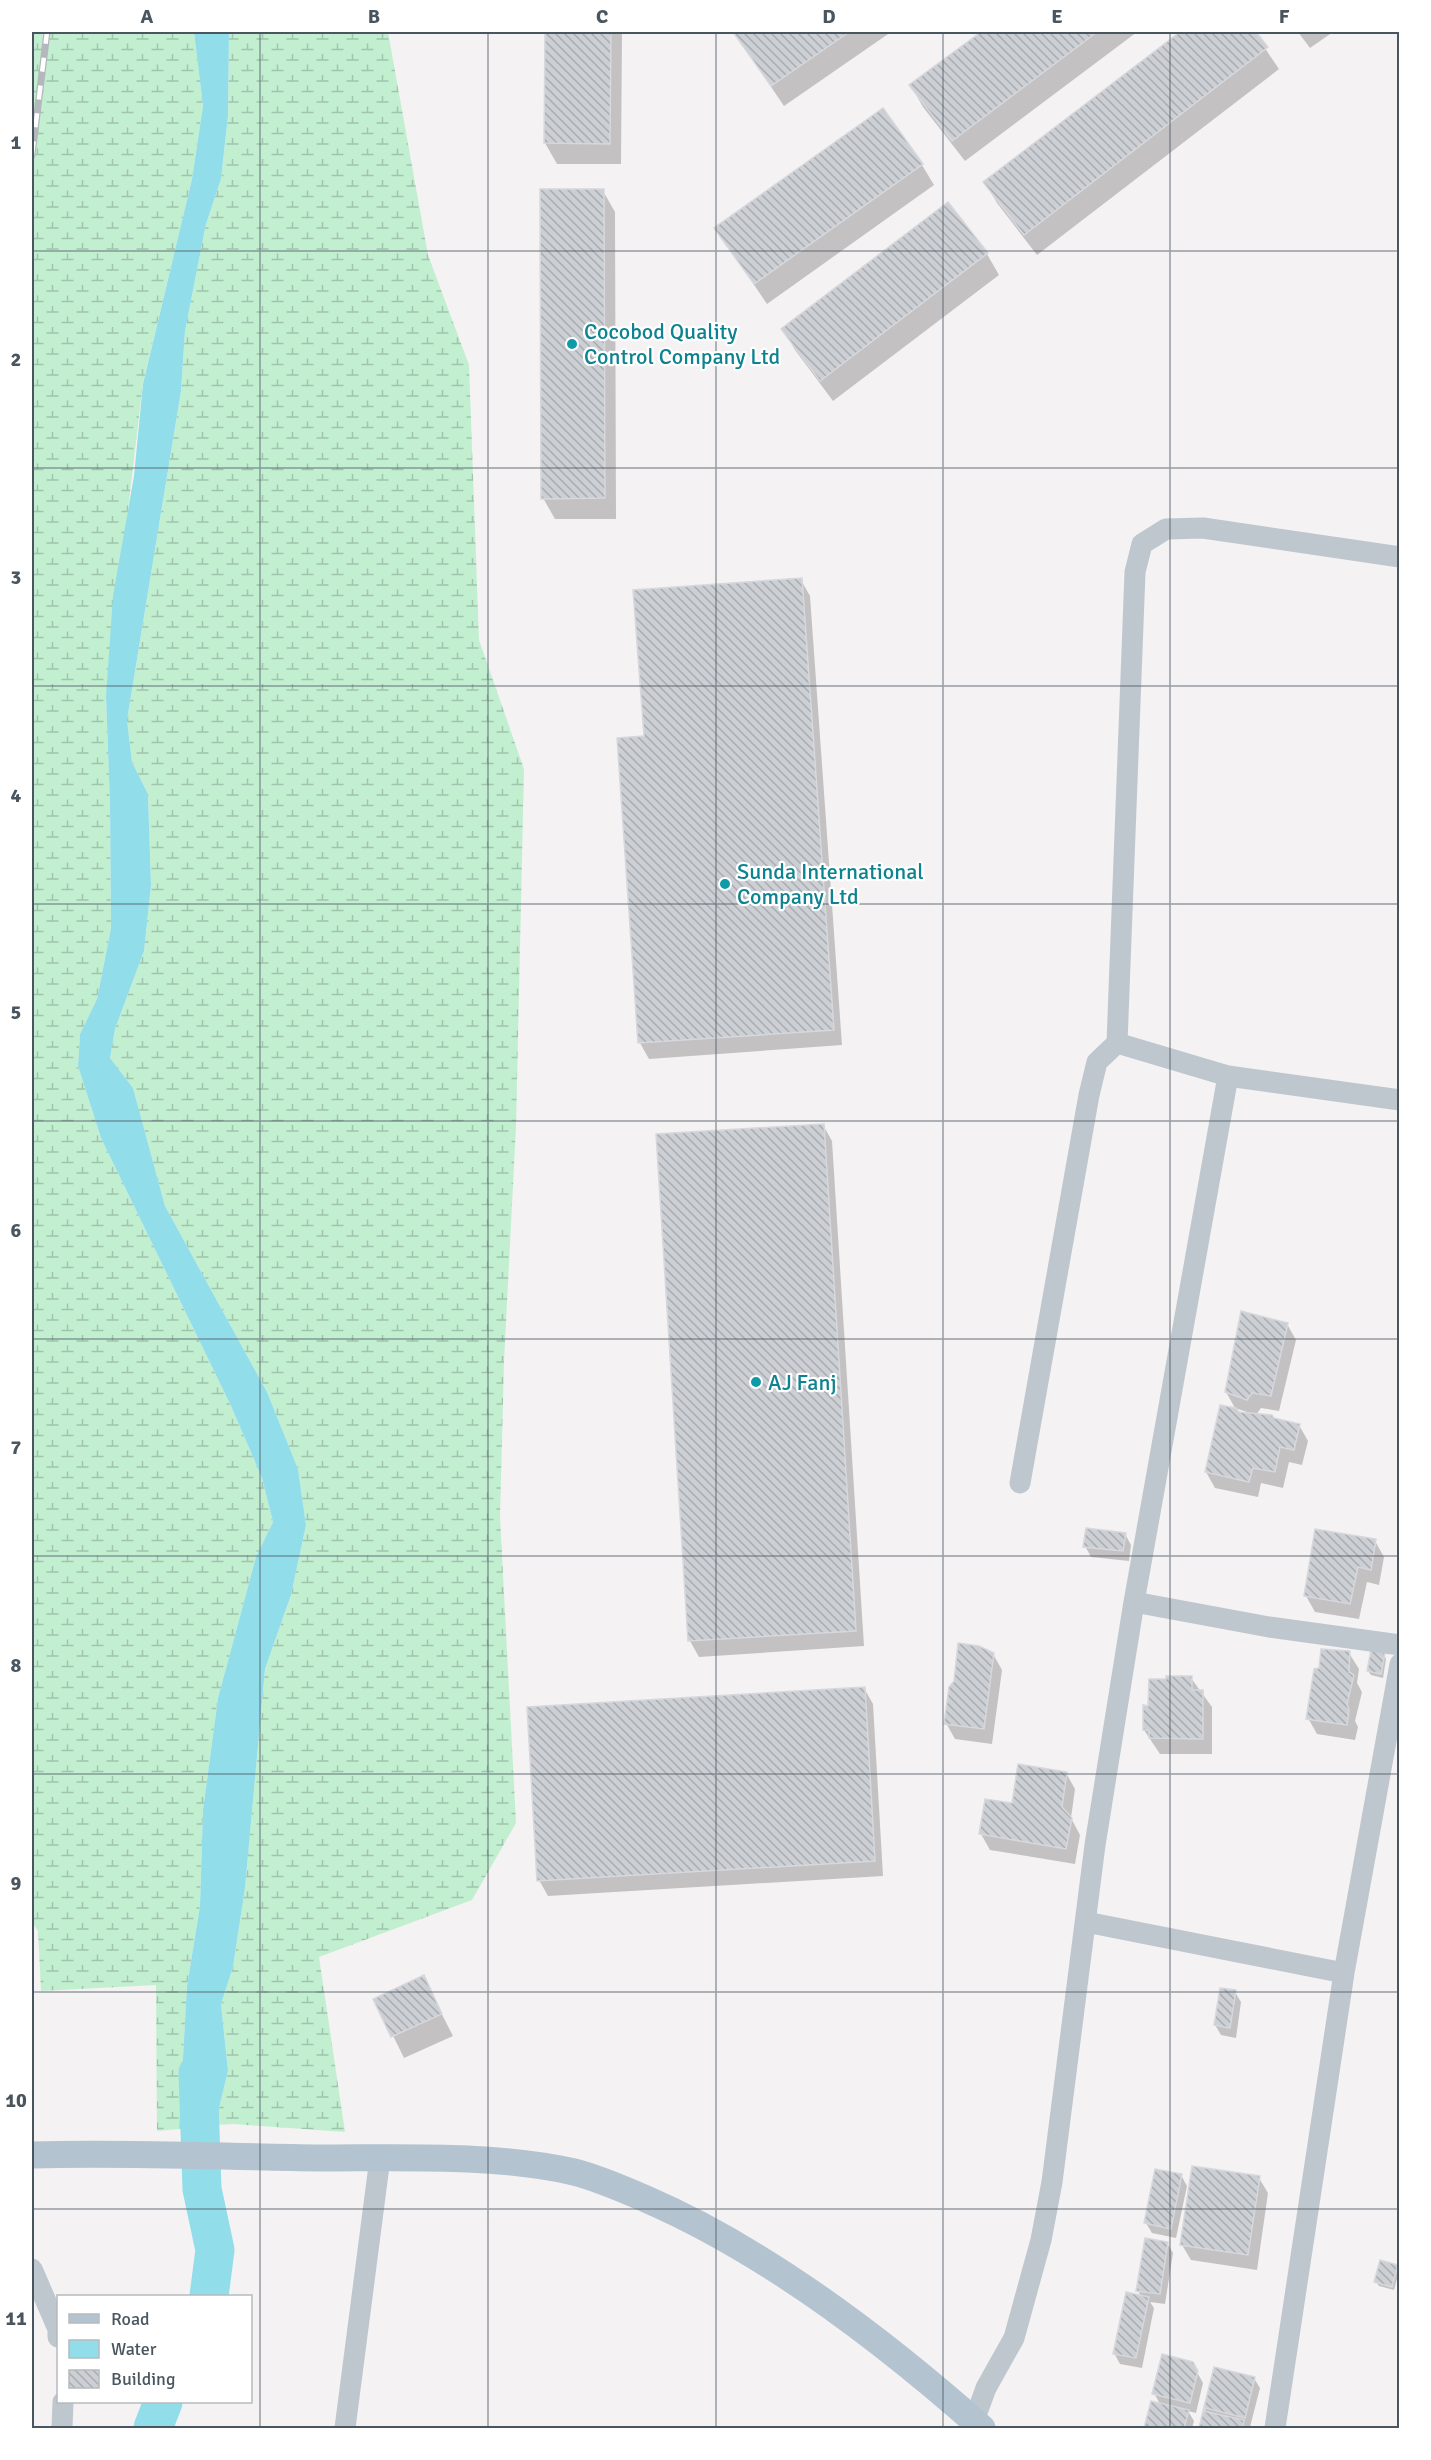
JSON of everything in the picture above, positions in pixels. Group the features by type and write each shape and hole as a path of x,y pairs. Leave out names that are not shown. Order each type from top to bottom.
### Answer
{"main road":[{"path":"32,2155 220,2154 380,2158 508,2163 573,2172 614,2186 681,2215 752,2254 908,2364 978,2425"}],"street":[{"path":"1020,1483 1089,1095 1097,1062 1117,1043 1135,572 1142,544 1166,529 1203,528 1400,557"},
{"path":"1117,1043 1228,1076 1400,1100"},
{"path":"978,2425 986,2388 1014,2338 1041,2240 1052,2182 1095,1845 1134,1602 1228,1076"},
{"path":"1134,1602 1269,1627 1400,1645"},
{"path":"1275,2428 1344,1973 1400,1664"},
{"path":"1086,1922 1344,1973"},
{"path":"345,2428 380,2158"},
{"path":"32,2269 57,2327"},
{"path":"62,2428 63,2403"}],"green space":[{"path":"32,32 194,32 203,106 192,179 143,383 106,696 111,928 97,999 80,1034 78,1066 101,1138 231,1406 262,1478 273,1522 256,1557 218,1698 203,1810 200,1906 187,1986 179,2129 157,2131 156,1985 41,1991 38,1931 32,1922"},
{"path":"229,32 388,32 428,255 469,365 479,640 524,769 516,1126 504,1362 500,1517 516,1823 472,1900 319,1957 345,2132 233,2124 215,2125 228,2071 221,2004 233,1967 245,1888 265,1669 291,1595 306,1525 298,1469 267,1392 165,1206 133,1088 110,1058 115,1029 144,951 151,885 148,794 132,762 127,720 181,391 185,331 206,224 221,179 228,116"}],"water":[{"path":"194,32 229,32 228,116 221,179 206,224 185,331 181,391 127,720 132,762 148,794 151,885 144,951 115,1029 110,1058 133,1088 165,1206 267,1392 298,1469 306,1525 291,1595 265,1669 245,1888 233,1967 221,2004 228,2071 215,2125 179,2129 187,1986 200,1906 203,1810 218,1698 256,1557 273,1522 262,1478 231,1406 101,1138 78,1066 80,1034 97,999 111,928 106,696 113,596 134,476 143,384 192,179 203,106"}],"building":[{"path":"545,32 611,32 610,144 544,143"},
{"path":"733,32 849,32 771,86"},
{"path":"981,32 1097,32 952,141 909,85"},
{"path":"1180,32 1256,32 1268,47 1024,235 983,182"},
{"name":"Cocobod Quality Control Company Ltd","path":"883,108 923,164 754,284 714,228"},
{"name":"Cocobod Quality Control Company Ltd","path":"540,189 604,189 605,498 541,499"},
{"name":"Cocobod Quality Control Company Ltd","path":"948,202 988,253 820,381 781,329"},
{"name":"Sunda International Company Ltd","path":"802,578 834,1030 638,1043 617,738 644,736 633,590"},
{"name":"AJ Fanj","path":"824,1124 856,1631 688,1641 656,1134"},
{"path":"1241,1311 1288,1323 1271,1396 1252,1393 1247,1400 1225,1392"},
{"path":"1220,1405 1236,1408 1239,1412 1272,1415 1274,1418 1300,1424 1294,1450 1280,1447 1275,1472 1253,1468 1249,1482 1205,1472"},
{"path":"1086,1528 1126,1533 1123,1551 1083,1547"},
{"path":"1315,1529 1376,1539 1371,1570 1358,1567 1350,1604 1304,1596"},
{"path":"958,1643 979,1646 994,1653 984,1729 944,1724 949,1687 954,1681"},
{"path":"1321,1649 1350,1651 1349,1672 1354,1675 1347,1704 1349,1710 1347,1725 1306,1719 1314,1669 1319,1668"},
{"path":"1371,1650 1385,1653 1381,1674 1367,1671"},
{"path":"1166,1676 1192,1676 1192,1690 1203,1690 1203,1739 1149,1738 1149,1730 1143,1730 1143,1705 1148,1706 1149,1679 1166,1679"},
{"path":"865,1687 875,1861 537,1881 527,1707"},
{"path":"1018,1764 1067,1772 1062,1807 1072,1818 1066,1849 979,1834 985,1799 1012,1803"},
{"path":"424,1975 442,2014 391,2037 373,1999"},
{"path":"1220,1988 1236,1990 1230,2028 1214,2025"},
{"path":"1192,2166 1260,2176 1248,2255 1180,2245"},
{"path":"1155,2169 1182,2174 1171,2229 1144,2223"},
{"path":"1145,2238 1168,2242 1160,2294 1136,2291"},
{"path":"1380,2260 1398,2265 1392,2287 1374,2282"},
{"path":"1126,2292 1149,2297 1136,2358 1113,2354"},
{"path":"1162,2354 1193,2362 1198,2371 1190,2403 1152,2394"},
{"path":"1214,2367 1255,2377 1245,2418 1206,2408 1203,2411"},
{"path":"1151,2401 1189,2410 1184,2428 1144,2428"},
{"path":"1203,2411 1244,2420 1243,2428 1199,2428"}],"waterway":[{"path":"198,2073 202,2189 215,2250 209,2295"},
{"path":"153,2428 163,2403"}],"railway":[{"path":"32,155 47,32"}],"place":[{"name":"Cocobod Quality Control Company Ltd","path":"572,344"},
{"name":"Sunda International Company Ltd","path":"725,884"},
{"name":"AJ Fanj","path":"756,1382"}]}
